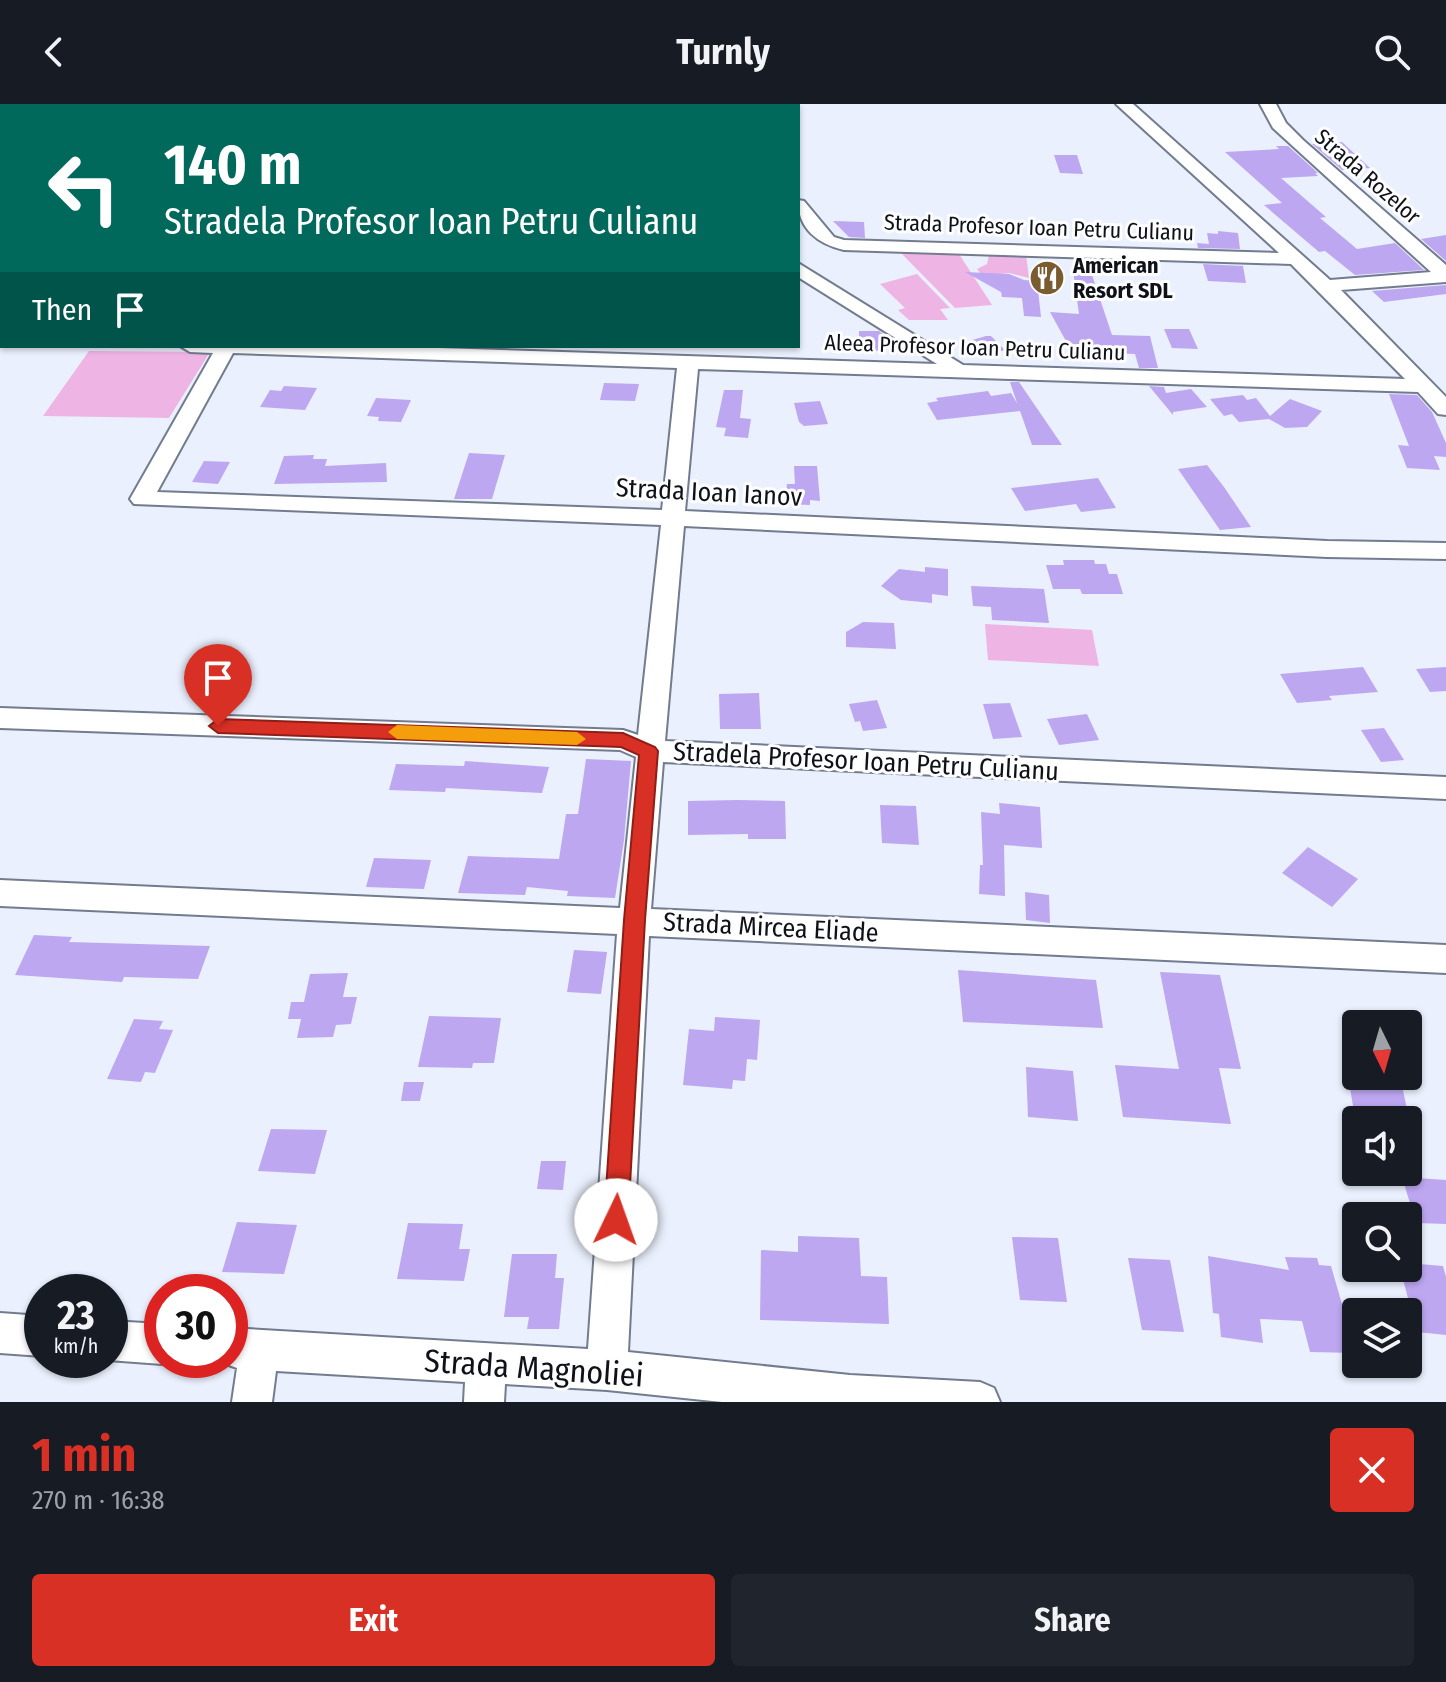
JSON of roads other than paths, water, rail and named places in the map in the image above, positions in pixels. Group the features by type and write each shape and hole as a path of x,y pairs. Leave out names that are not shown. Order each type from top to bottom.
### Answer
{"street":[{"name":"Strada Profesor Ioan Petru Culianu","path":"1124,104 1326,286 1446,409"},
{"name":"Strada Rozelor","path":"1268,104 1279,125 1297,143 1446,275"},
{"name":"Strada Profesor Ioan Petru Culianu","path":"800,207 828,241 844,245 1296,259"},
{"path":"800,270 953,365 953,370"},
{"path":"1326,286 1446,275"},
{"name":"Strada Ioan Ianov","path":"225,348 142,499 672,518 1327,549 1446,551"},
{"name":"Aleea Profesor Ioan Petru Culianu","path":"255,348 1423,386"},
{"path":"607,1370 634,920 688,363"},
{"name":"Stradela Profesor Ioan Petru Culianu","path":"0,718 623,740 649,751 1446,788"},
{"name":"Strada Mircea Eliade","path":"0,893 1446,959"},
{"path":"0,1333 24,1335"},
{"name":"Strada Magnoliei","path":"248,1349 485,1383 607,1370 851,1399 980,1402"},
{"path":"248,1372 252,1402"}],"place":[{"name":"American Resort SDL","path":"1047,278"}]}
